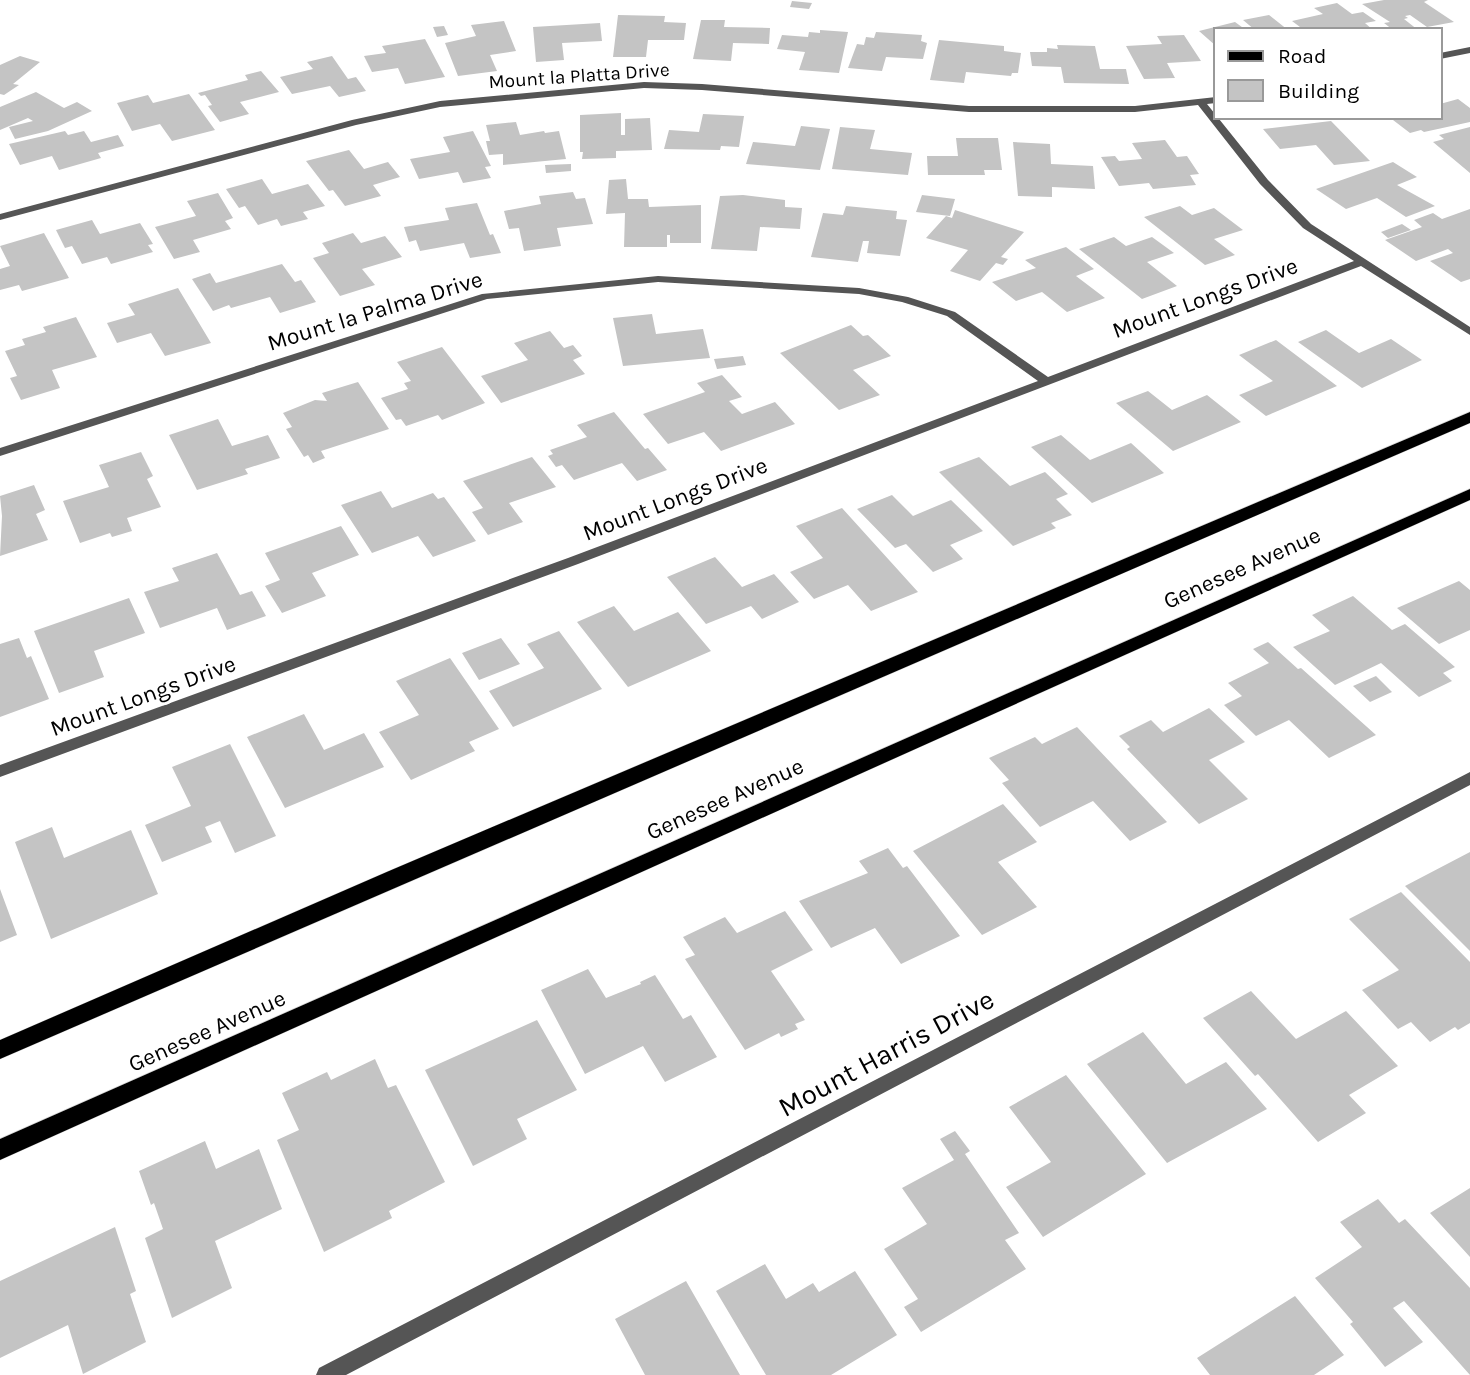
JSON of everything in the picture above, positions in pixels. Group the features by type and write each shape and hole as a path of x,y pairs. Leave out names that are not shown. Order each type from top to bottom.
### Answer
{"main road":[{"path":"0,1050 396,877 1470,417"},
{"name":"Genesee Avenue","path":"0,1150 1470,494"}],"street":[{"path":"1442,57 1468,53"},
{"name":"Mount la Platta Drive","path":"0,217 355,122 440,104 644,85 702,86 969,109 1135,109 1214,100"},
{"path":"1201,103 1264,182 1307,226 1470,332"},
{"name":"Mount Longs Drive","path":"0,771 573,561 1362,262"},
{"name":"Mount la Palma Drive","path":"0,452 486,296 659,279 859,290 904,299 951,314 1045,380"},
{"name":"Mount Harris Drive","path":"326,1375 1470,778"}],"building":[{"path":"1384,0 1428,0 1424,2 1454,22 1427,27 1410,15 1404,19 1415,28 1390,28 1384,23 1390,22 1362,4"},
{"path":"792,1 812,3 809,9 790,7"},
{"path":"1337,3 1352,14 1363,12 1376,21 1365,23 1371,28 1301,28 1292,21 1323,14 1314,8"},
{"path":"618,15 665,16 664,22 686,23 684,40 648,40 646,57 613,57"},
{"path":"1269,15 1285,28 1253,28 1243,20"},
{"path":"701,20 725,20 724,27 770,28 769,44 733,43 731,61 693,59"},
{"path":"504,21 516,51 490,55 497,71 458,76 445,43 476,36 471,25"},
{"path":"1235,22 1243,28 1214,28 1214,44 1199,31"},
{"path":"600,23 602,41 562,43 564,60 536,62 533,27"},
{"path":"444,26 448,35 437,37 433,27"},
{"path":"820,30 848,32 839,73 799,70 805,52 777,49 782,35 808,37 809,32 820,33"},
{"path":"876,32 922,35 921,41 927,43 923,59 886,57 882,71 848,68 857,44 864,45 866,37 874,38"},
{"path":"1184,35 1201,61 1167,63 1175,78 1144,79 1126,46 1162,44 1157,36"},
{"path":"425,39 445,77 405,84 398,68 372,72 364,56 386,53 382,46"},
{"path":"939,40 1004,46 1004,51 1021,53 1018,73 1012,73 1011,76 966,72 964,83 930,80"},
{"path":"1057,45 1095,46 1100,69 1126,69 1129,84 1064,83 1061,67 1032,66 1030,52 1047,52 1047,48 1058,49"},
{"path":"20,56 40,62 13,84 19,85 4,95 0,94 0,65"},
{"path":"332,56 348,79 356,77 366,91 339,97 330,86 292,94 280,77 313,69 307,62"},
{"path":"261,71 279,92 240,102 249,114 220,122 208,106 212,105 205,95 198,93 248,80 245,75"},
{"path":"36,92 64,108 77,102 92,111 48,131 15,139 9,127 33,121 28,118 0,130 0,107"},
{"path":"189,94 215,130 172,141 160,124 132,131 117,103 148,95 153,103"},
{"path":"1458,99 1470,108 1470,122 1410,133 1393,120 1442,119 1442,103"},
{"path":"621,113 621,135 625,135 625,119 650,118 652,150 616,151 616,158 582,159 580,115"},
{"path":"703,114 744,116 739,147 721,146 720,150 664,149 669,130 699,132"},
{"path":"1331,121 1370,161 1334,165 1316,145 1280,149 1263,129"},
{"path":"516,122 520,135 559,131 566,159 503,165 503,154 489,155 486,141 490,141 486,125"},
{"path":"801,126 830,129 820,170 746,164 753,142 795,146"},
{"path":"840,127 875,130 870,149 912,153 908,175 832,169"},
{"path":"1470,127 1470,173 1433,142 1444,139 1439,135"},
{"path":"65,131 68,135 84,131 91,142 118,135 124,146 98,153 101,158 59,170 52,156 20,165 9,144"},
{"path":"473,131 491,166 485,167 491,178 463,183 458,172 419,179 410,159 450,152 443,137"},
{"path":"956,138 998,138 1002,170 984,170 985,175 928,175 927,156 958,156"},
{"path":"1165,140 1177,157 1187,156 1199,174 1190,175 1196,185 1153,189 1149,183 1119,186 1101,157 1115,156 1119,161 1142,159 1132,143"},
{"path":"1013,142 1050,144 1051,164 1093,166 1095,189 1052,187 1052,197 1018,196"},
{"path":"349,150 364,169 388,162 400,177 373,185 381,196 345,206 333,190 329,191 306,161"},
{"path":"1393,162 1417,177 1397,185 1435,206 1406,217 1377,198 1346,209 1316,189"},
{"path":"571,164 571,171 546,173 545,165"},
{"path":"262,179 272,194 308,184 325,206 303,212 308,219 281,226 277,219 258,225 245,206 239,208 226,189"},
{"path":"626,179 628,199 648,199 649,207 701,205 701,243 670,243 670,235 667,235 667,247 624,247 625,213 606,214 609,180"},
{"path":"573,192 576,199 585,198 593,224 557,228 561,246 524,251 519,228 509,229 504,211 541,204 539,196"},
{"path":"218,193 233,218 225,221 231,229 193,240 200,252 174,259 155,227 196,216 187,201"},
{"path":"743,195 785,200 785,207 802,208 800,229 760,227 757,251 711,249 720,196"},
{"path":"922,195 955,199 950,216 916,212"},
{"path":"477,203 490,235 493,234 501,253 470,258 464,243 420,251 416,240 409,242 404,227 449,220 445,208"},
{"path":"846,206 897,211 896,219 907,220 900,256 867,253 869,241 863,241 858,262 811,257 823,213 843,215"},
{"path":"1180,206 1192,215 1214,208 1243,230 1214,239 1235,255 1205,265 1144,217"},
{"path":"1470,209 1470,279 1461,282 1430,261 1453,253 1448,249 1416,261 1385,240 1422,227 1414,220 1433,213 1442,219"},
{"path":"955,210 1024,232 1001,257 1008,259 1003,265 996,263 980,281 950,271 968,250 926,238 946,216 952,218"},
{"path":"92,220 100,234 140,223 153,244 148,245 153,252 111,264 107,257 82,264 72,246 65,248 56,230"},
{"path":"1402,224 1411,230 1388,238 1381,232"},
{"path":"44,233 69,278 22,291 19,285 0,290 0,269 10,266 0,246"},
{"path":"353,233 361,243 385,236 402,257 362,269 375,285 340,296 313,258 329,253 322,243"},
{"path":"1114,237 1126,246 1152,237 1174,253 1147,262 1177,286 1142,299 1079,249"},
{"path":"1066,247 1094,269 1076,276 1105,298 1067,312 1042,292 1016,301 992,282 1036,268 1025,260"},
{"path":"282,264 295,282 301,280 316,302 280,313 270,297 213,311 192,279 210,273 216,283"},
{"path":"178,288 211,343 165,356 151,333 117,343 107,323 135,315 128,304"},
{"path":"652,314 656,334 703,329 710,358 623,366 613,318"},
{"path":"76,317 97,357 52,370 60,388 21,400 10,378 17,376 5,351 25,345 22,339 46,332 43,327"},
{"path":"851,325 863,336 868,335 891,356 853,370 880,395 839,410 780,353"},
{"path":"1326,330 1359,353 1391,339 1422,360 1362,388 1298,342"},
{"path":"550,331 564,348 573,345 582,356 573,360 585,374 501,403 481,376 528,360 514,343"},
{"path":"1276,340 1337,386 1266,416 1239,395 1273,381 1239,355"},
{"path":"442,347 485,403 442,420 438,415 406,426 401,419 396,420 381,398 408,389 404,383 411,381 397,362"},
{"path":"743,356 746,365 717,369 714,359"},
{"path":"722,375 742,397 729,401 742,414 775,402 795,424 721,451 704,432 668,444 643,414 705,392 697,383"},
{"path":"358,382 389,429 321,451 325,458 313,463 308,455 304,457 286,429 292,427 283,413 315,400 327,401 322,393"},
{"path":"1148,391 1172,410 1207,395 1241,422 1173,451 1116,403"},
{"path":"614,412 667,470 637,481 622,463 574,480 562,465 556,467 548,456 553,454 550,450 587,437 577,425"},
{"path":"218,419 232,446 268,435 280,458 245,469 248,474 197,490 169,435"},
{"path":"1061,435 1090,460 1131,443 1164,473 1092,503 1031,447"},
{"path":"141,452 153,476 147,479 161,507 127,518 132,531 112,537 110,533 80,543 63,501 109,487 99,465"},
{"path":"532,457 556,487 509,503 523,522 488,535 472,512 483,508 463,481"},
{"path":"979,457 1010,486 1045,472 1068,494 1056,499 1072,515 1051,523 1056,528 1013,546 939,472"},
{"path":"34,485 45,510 36,514 48,540 0,556 0,496"},
{"path":"381,491 392,508 433,493 438,499 444,497 476,541 433,557 418,536 372,553 341,505"},
{"path":"892,495 913,516 951,500 983,531 950,545 963,559 933,572 906,544 895,548 857,509"},
{"path":"842,508 918,592 871,611 848,585 814,599 790,572 823,558 796,526"},
{"path":"341,526 359,555 312,573 326,596 282,613 265,586 280,580 265,553"},
{"path":"217,553 240,595 252,591 266,616 227,630 217,608 160,628 144,592 179,581 172,568"},
{"path":"715,557 742,587 774,574 799,602 762,619 751,606 706,624 667,577"},
{"path":"1459,581 1470,590 1470,630 1439,644 1397,608"},
{"path":"1353,596 1392,630 1405,624 1455,667 1443,673 1452,681 1419,697 1381,663 1335,685 1293,647 1330,631 1312,615"},
{"path":"129,598 145,633 94,651 104,677 59,693 34,631"},
{"path":"614,606 634,631 678,612 711,651 628,687 577,622"},
{"path":"559,631 602,689 513,727 489,691 544,668 527,644"},
{"path":"19,638 27,658 31,656 49,699 0,717 0,644"},
{"path":"501,638 520,664 479,680 462,653"},
{"path":"1268,642 1376,735 1329,758 1289,720 1256,736 1224,705 1242,696 1228,683 1269,663 1253,649"},
{"path":"450,658 499,729 469,742 475,751 411,780 379,732 419,715 396,681"},
{"path":"1376,676 1392,692 1370,702 1353,686"},
{"path":"1209,708 1245,742 1209,760 1248,799 1199,824 1127,749 1130,747 1119,736 1151,720 1163,732"},
{"path":"304,714 324,750 364,733 384,767 285,808 247,737"},
{"path":"1077,727 1167,822 1130,841 1093,801 1040,827 1002,783 1009,780 989,758 1035,737 1042,744"},
{"path":"230,744 276,836 235,853 220,821 205,827 212,842 162,862 145,825 191,806 172,767"},
{"path":"1003,804 1037,842 998,862 1037,907 982,935 913,851"},
{"path":"52,827 64,858 131,830 158,894 51,939 15,842"},
{"path":"888,848 903,868 907,866 960,936 901,964 875,928 831,948 799,901 868,873 859,861"},
{"path":"1470,852 1470,951 1405,886"},
{"path":"0,889 17,935 0,942"},
{"path":"1401,892 1470,962 1470,1023 1458,1030 1455,1027 1430,1042 1411,1022 1398,1029 1362,990 1399,970 1349,919"},
{"path":"785,911 813,950 771,971 805,1020 795,1024 798,1029 781,1037 779,1033 745,1050 685,959 695,955 683,937 725,917 737,933"},
{"path":"588,969 606,998 641,984 640,982 655,975 683,1019 691,1015 717,1057 665,1082 643,1046 585,1074 541,990"},
{"path":"1251,991 1296,1039 1346,1011 1398,1066 1349,1095 1366,1113 1318,1142 1258,1074 1255,1076 1203,1018"},
{"path":"537,1020 577,1090 517,1119 527,1139 473,1166 425,1070"},
{"path":"1143,1032 1186,1084 1226,1062 1267,1109 1167,1163 1087,1064"},
{"path":"375,1059 388,1088 396,1085 445,1182 389,1211 392,1218 324,1252 277,1140 299,1130 282,1093 327,1072 331,1080"},
{"path":"1066,1075 1146,1174 1043,1237 1006,1187 1051,1162 1009,1107"},
{"path":"955,1131 970,1151 965,1154 1019,1233 1005,1240 1026,1269 921,1332 904,1307 918,1299 884,1249 927,1224 902,1188 954,1160 940,1139"},
{"path":"205,1141 216,1169 259,1149 282,1209 215,1241 232,1288 172,1318 145,1238 163,1229 139,1171"},
{"path":"1470,1188 1470,1257 1430,1213"},
{"path":"1378,1199 1399,1223 1405,1219 1470,1288 1470,1375 1404,1301 1393,1308 1423,1342 1385,1367 1350,1324 1353,1322 1315,1278 1362,1247 1340,1222"},
{"path":"115,1227 136,1291 130,1294 146,1342 83,1374 68,1325 0,1358 0,1281"},
{"path":"765,1264 786,1299 813,1283 819,1292 855,1271 897,1335 831,1375 766,1375 716,1291"},
{"path":"686,1281 740,1375 645,1375 615,1319"},
{"path":"1295,1296 1344,1355 1314,1375 1210,1375 1197,1358"}]}
